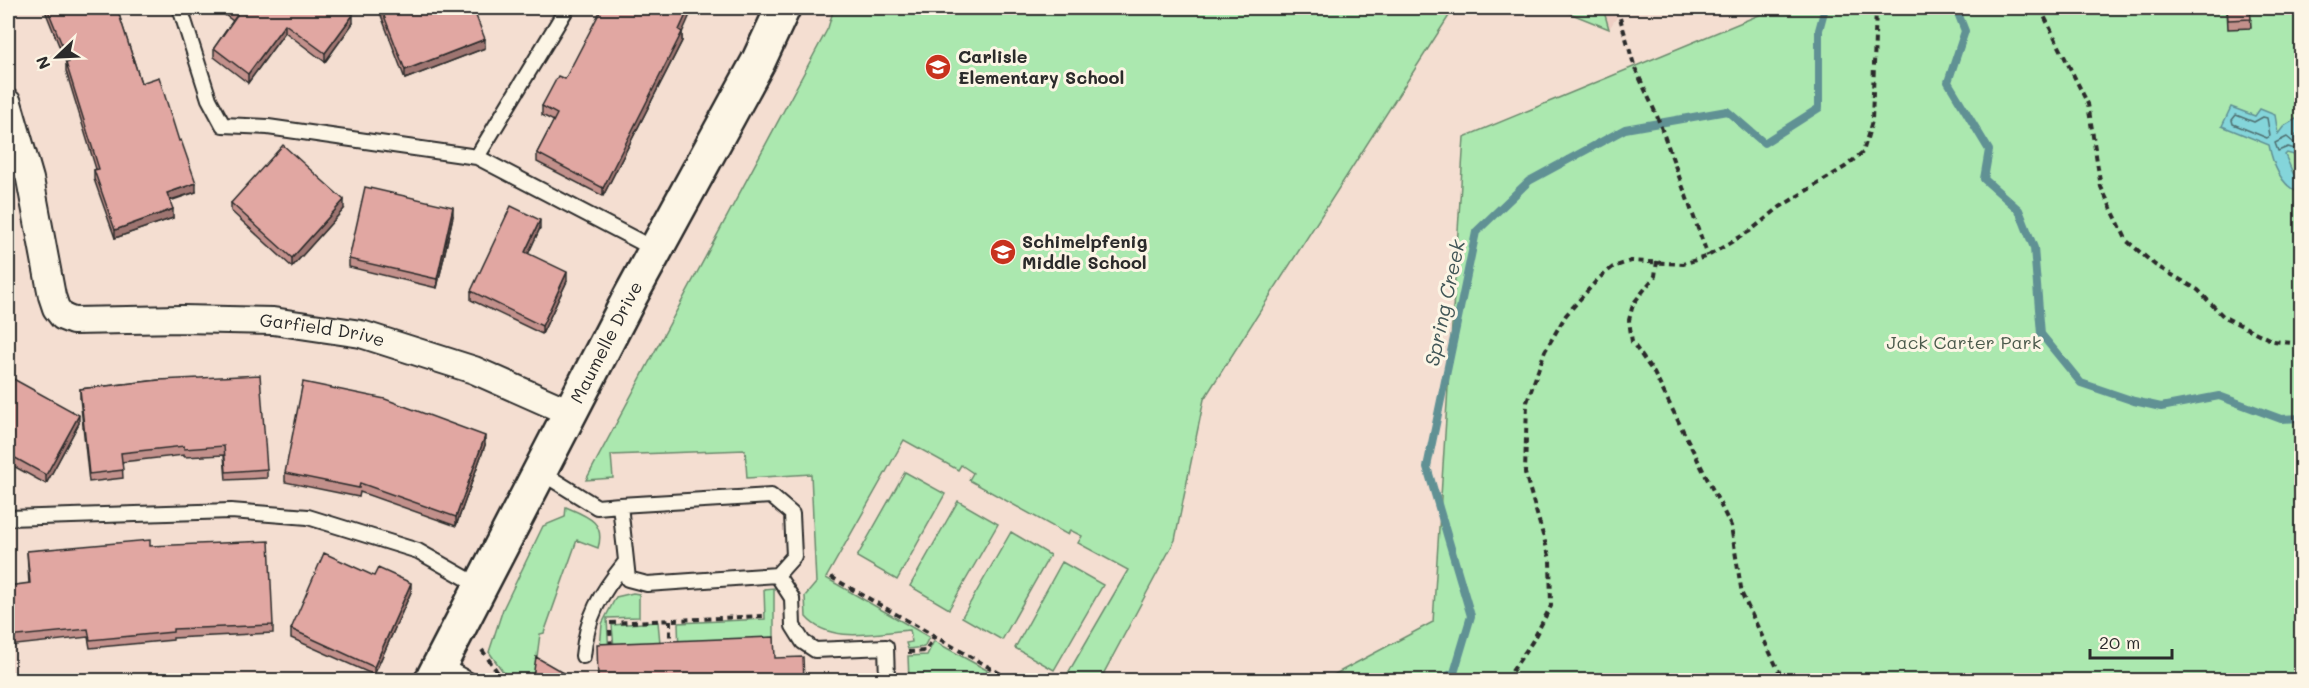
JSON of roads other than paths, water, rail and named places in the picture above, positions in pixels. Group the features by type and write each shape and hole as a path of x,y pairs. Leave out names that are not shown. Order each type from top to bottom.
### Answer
{"street":[{"name":"Maumelle Drive","path":"436,672 569,412 758,62 783,8"},
{"name":"Garfield Drive","path":"8,103 30,179 52,296 56,309 63,317 87,323 182,319 273,321 361,334 474,370 569,412"}],"lane":[{"path":"180,8 209,99 223,125 268,127 477,158 656,250"},
{"path":"477,158 567,8"},
{"path":"539,471 597,507 620,505 771,496 792,514 794,556 777,575 647,584 628,579 620,505"},
{"path":"8,519 231,511 308,517 418,551 480,586"},
{"path":"583,656 587,624 603,591 625,563"},
{"path":"777,575 792,598 793,626 803,642 815,650 886,647 887,681"},
{"path":"436,672 469,681"}],"water":[{"path":"2231,107 2255,116 2260,109 2275,115 2278,134 2284,126 2301,116 2301,130 2295,136 2301,137 2301,157 2287,153 2285,155 2293,173 2301,180 2301,194 2283,181 2269,145 2222,126"}],"waterway":[{"name":"Spring Creek","path":"1438,680 1454,673 1471,616 1427,467 1476,232 1529,181 1625,129 1727,111 1764,143 1819,108 1819,30 1825,8"},
{"path":"1956,8 1965,31 1948,82 1989,150 1984,179 2019,210 2034,248 2041,334 2081,383 2134,401 2161,407 2219,396 2281,419 2302,418"}],"place":[{"name":"Carlisle Elementary School","path":"938,67"},
{"name":"Schimelpfenig Middle School","path":"1003,252"}],"park label":[{"name":"Jack Carter Park","path":"1964,343"}]}
